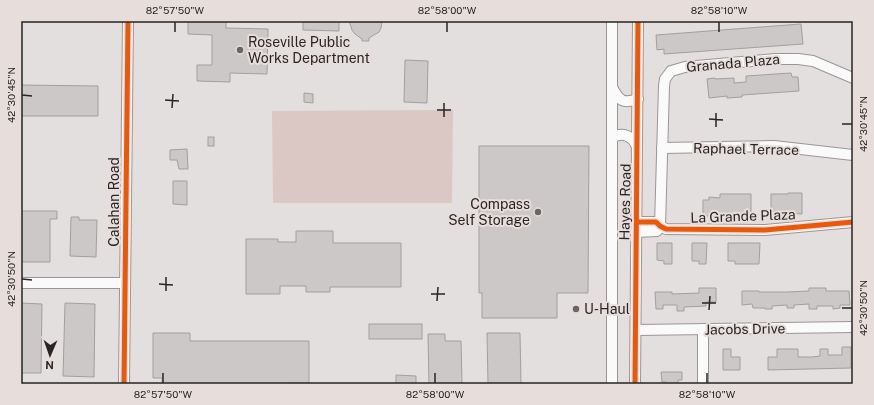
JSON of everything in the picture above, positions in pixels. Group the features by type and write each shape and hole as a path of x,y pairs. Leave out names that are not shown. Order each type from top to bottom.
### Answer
{"street":[{"name":"Calahan Road","path":"124,384 128,21"},
{"name":"Hayes Road","path":"612,21 612,384"},
{"name":"Hayes Road","path":"635,384 638,21"},
{"name":"Granada Plaza","path":"660,226 665,79 671,71 677,68 775,59 798,59 813,61 853,78"},
{"path":"612,86 616,95 623,101 629,102 638,99"},
{"path":"612,138 619,135 629,136 633,140 637,149"},
{"name":"Raphael Terrace","path":"662,148 774,146 853,156"},
{"name":"La Grande Plaza","path":"636,227 657,231 660,226 666,229 749,230 853,222"},
{"path":"21,283 125,283"},
{"name":"Jacobs Drive","path":"636,330 853,327"},
{"path":"703,329 703,384"}],"shaded area":[{"path":"453,110 452,203 273,203 272,111"}],"building":[{"name":"Roseville Public Works Department","path":"188,21 226,21 226,28 268,29 267,74 230,73 230,82 197,81 197,65 212,65 212,35 188,34"},
{"path":"303,21 339,21 339,31 303,30"},
{"path":"349,21 382,21 379,32 369,38 369,41 362,41 362,39 352,30"},
{"path":"801,24 803,44 664,54 664,49 657,50 656,35"},
{"path":"405,60 428,61 427,103 404,102"},
{"path":"791,73 792,77 798,77 799,91 742,95 742,97 727,98 727,96 709,98 707,79 734,78 734,83 746,82 746,76"},
{"path":"21,85 98,86 98,116 21,116"},
{"path":"304,93 313,94 313,103 304,102"},
{"path":"208,137 214,137 214,146 208,146"},
{"path":"479,146 589,146 588,293 557,293 557,318 482,318 482,293 479,293"},
{"path":"187,149 188,169 179,169 177,160 170,160 170,150"},
{"path":"173,181 187,181 187,205 173,204"},
{"path":"802,193 802,214 785,213 785,216 778,216 778,212 771,212 771,194"},
{"path":"720,194 751,194 751,216 703,216 703,200 709,200 709,197 720,198"},
{"path":"21,211 57,211 57,219 50,219 50,262 21,262"},
{"path":"71,217 79,217 79,220 97,220 96,257 70,256"},
{"path":"296,231 333,231 333,243 401,243 401,287 330,287 330,292 306,292 306,286 280,286 280,294 246,294 246,239 278,239 278,242 296,242"},
{"path":"657,243 672,243 672,264 664,264 664,261 657,260"},
{"path":"692,243 707,243 706,264 699,264 699,261 692,261"},
{"path":"728,243 760,243 759,264 735,264 735,261 728,261"},
{"path":"699,288 716,288 716,302 706,302 706,306 684,307 684,311 677,311 677,305 663,305 663,309 656,309 655,292 672,292 672,294 699,293"},
{"path":"809,288 826,288 826,291 849,291 850,305 840,305 840,308 833,309 833,306 817,306 817,309 809,309 809,304 794,305 794,308 787,308 787,305 772,306 772,309 765,309 753,308 752,304 742,305 742,291 787,292 809,291"},
{"path":"21,303 42,304 41,373 21,373"},
{"path":"65,303 95,304 94,377 63,376"},
{"path":"369,324 422,324 422,339 369,339"},
{"path":"153,333 190,333 190,341 309,341 309,383 162,384 162,378 153,378"},
{"path":"487,333 520,333 521,384 488,384"},
{"path":"428,334 445,334 445,341 461,341 462,384 429,384"},
{"path":"842,347 851,347 851,368 768,370 768,357 777,357 777,349 798,349 798,357 812,357 820,356 820,349 828,349 828,355 842,355"},
{"path":"723,349 731,349 731,357 740,357 740,370 723,370"},
{"path":"661,372 682,372 682,380 678,380 678,384 666,384 666,382 662,382"},
{"path":"396,375 416,376 416,384 396,384"}],"cycle path":[{"path":"124,384 128,21"},
{"path":"635,384 638,21"},
{"path":"636,222 656,222 666,229 765,230 853,222"}],"place":[{"name":"Roseville Public Works Department","path":"240,50"},
{"name":"Compass Self Storage","path":"538,212"},
{"name":"U-Haul","path":"576,309"}]}
